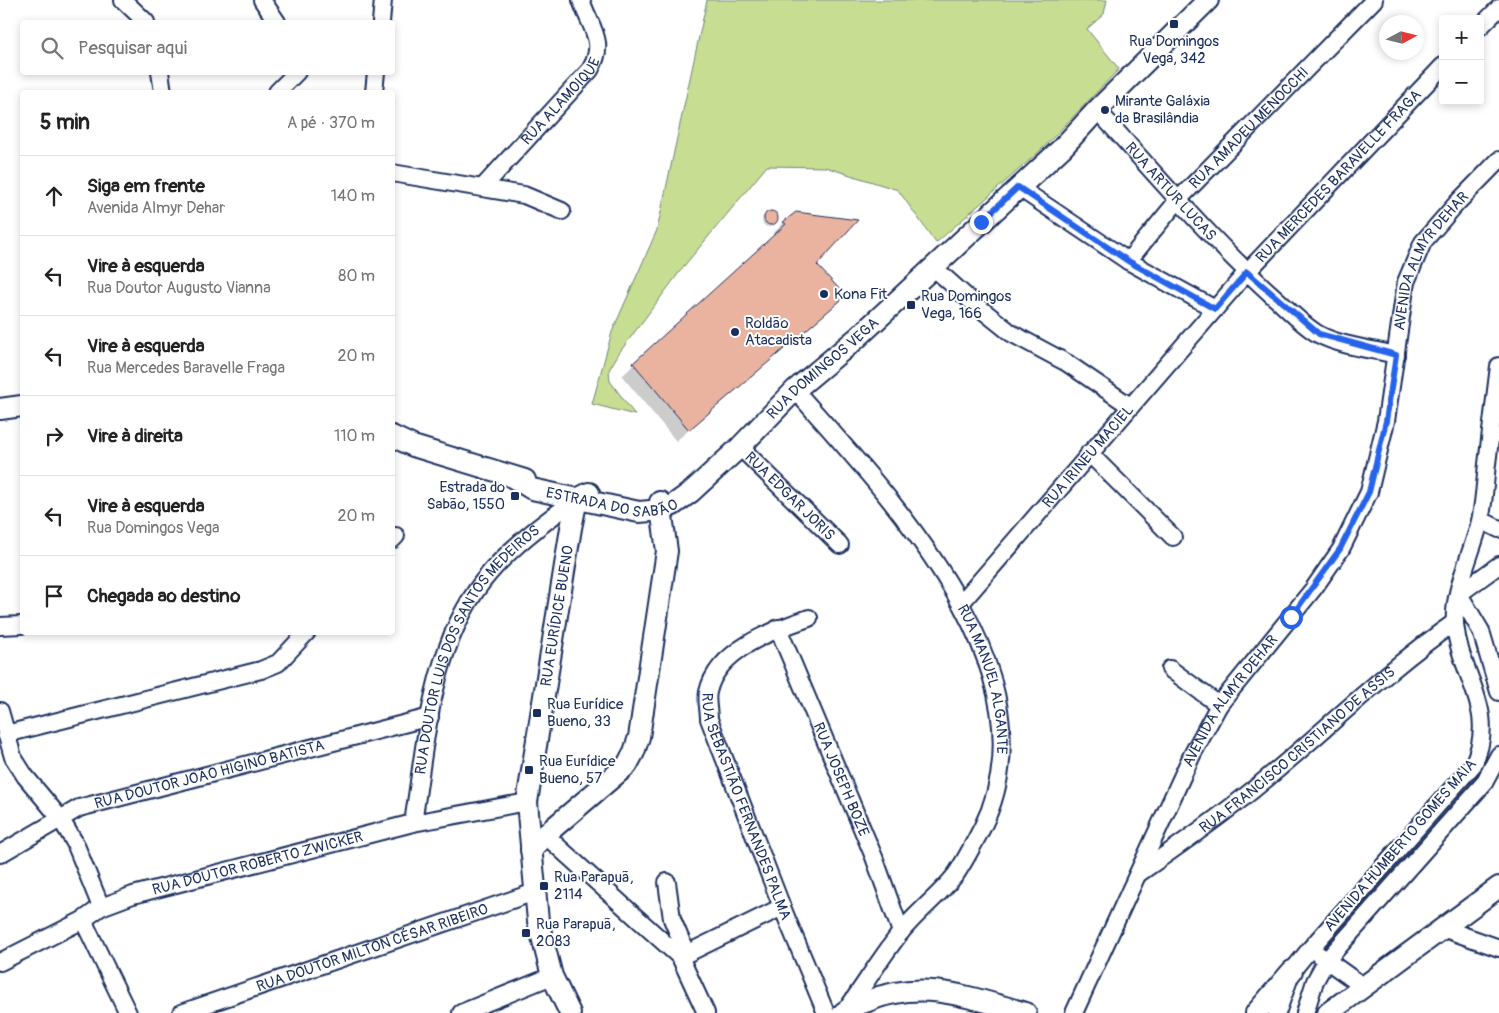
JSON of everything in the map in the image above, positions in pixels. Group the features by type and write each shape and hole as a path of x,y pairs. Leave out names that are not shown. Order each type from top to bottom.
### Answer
{"street":[{"path":"123,0 144,20"},
{"path":"262,0 276,20"},
{"path":"379,20 383,0"},
{"name":"RUA ALAMOIQUE","path":"483,187 590,70 597,58 596,37 581,0"},
{"name":"RUA DOMINGOS VEGA","path":"665,506 691,492 740,447 795,390 856,339 1062,148 1097,110 1208,0"},
{"name":"RUA AMADEU MENOCCHI","path":"1128,261 1179,199 1374,0"},
{"path":"1484,23 1499,8"},
{"name":"RUA MERCEDES BARAVELLE FRAGA","path":"1215,309 1247,272 1439,70"},
{"path":"160,75 163,90"},
{"path":"279,90 294,75"},
{"path":"374,90 376,75"},
{"name":"RUA ARTUR LUCAS","path":"1097,110 1179,199 1194,219 1247,272 1319,334 1396,355"},
{"name":"AVENIDA ALMYR DEHAR","path":"1074,1013 1192,755 1219,706 1314,588 1345,541 1369,492 1386,421 1406,282 1423,242 1457,203 1499,161"},
{"path":"395,173 524,195 562,211"},
{"path":"1018,187 1128,261 1215,309"},
{"path":"934,266 971,301 1011,333 1060,359 1130,406"},
{"name":"RUA IRINEU MACIEL","path":"961,603 1215,309"},
{"path":"1455,622 1459,594 1481,520 1499,366"},
{"name":"RUA MANUEL ALGANTE","path":"795,390 880,487 922,543 961,603 985,653 996,696 1002,742 996,795 982,828 955,874 901,932 845,1011"},
{"path":"0,409 20,406"},
{"name":"ESTRADA DO SABÃO","path":"395,437 413,446 512,478 606,492 665,506"},
{"name":"ESTRADA DO SABÃO","path":"395,445 413,446"},
{"name":"RUA EDGAR JORIS","path":"740,447 840,544"},
{"path":"1089,454 1173,537"},
{"name":"ESTRADA DO SABÃO","path":"512,478 532,489 639,512 665,506"},
{"path":"577,499 583,495 606,492"},
{"name":"RUA DOUTOR LUIS DOS SANTOS MEDEIROS","path":"413,823 430,717 448,642 460,616 483,581 508,554 548,519 577,499"},
{"name":"RUA EURÍDICE BUENO","path":"570,1013 552,976 538,921 528,796 577,499"},
{"path":"531,850 545,834 627,765 634,752 638,737 667,551 665,506"},
{"path":"1481,520 1499,529"},
{"path":"1459,594 1499,565"},
{"path":"1459,594 1481,632 1499,692"},
{"name":"RUA SEBASTIÃO FERNANDES PALMA","path":"809,618 778,628 741,647 717,673 708,693 709,719 782,907 826,1013"},
{"name":"RUA FRANCISCO CRISTIANO DE ASSIS","path":"1137,875 1201,830 1254,789 1417,649 1455,622"},
{"name":"AVENIDA HUMBERTO GOMES MAIA","path":"1277,1013 1292,972 1310,949 1473,765 1481,750 1485,733 1483,714 1460,645 1455,622"},
{"path":"0,626 20,624"},
{"name":"RUA JOSEPH BOZE","path":"778,628 874,857 901,932"},
{"path":"6,734 261,670 278,663 305,635"},
{"path":"1170,669 1219,706"},
{"path":"0,714 13,757 25,776 60,818 75,843 101,907"},
{"name":"RUA DOUTOR JOÃO HIGINO BATISTA","path":"0,854 60,818 97,802 430,717"},
{"name":"AVENIDA HUMBERTO GOMES MAIA","path":"1305,1013 1315,981 1326,961 1484,783 1499,755"},
{"name":"RUA EURÍDICE BUENO","path":"528,796 534,818 545,834"},
{"name":"RUA DOUTOR ROBERTO ZWICKER","path":"0,962 83,920 101,907 133,895 413,823 528,796"},
{"path":"545,834 683,954"},
{"path":"667,882 672,919 683,954 706,1013"},
{"path":"1328,1013 1445,929 1499,887"},
{"name":"RUA DOUTOR MILTON CÉSAR RIBEIRO","path":"181,1013 535,892"},
{"path":"683,954 782,907"},
{"path":"83,920 128,1013"},
{"path":"1445,929 1499,948"},
{"path":"1310,949 1364,987"},
{"path":"1256,1013 1292,972"},
{"path":"461,1013 552,976"},
{"path":"845,1011 888,992 921,989 951,993 1026,1013"}],"green space":[{"path":"707,0 1107,0 1104,14 1087,29 1119,69 1041,150 936,243 898,190 825,167 767,166 684,266 619,353 609,370 610,381 635,415 592,404 612,332 657,230"}],"building":[{"path":"771,211 776,213 778,218 776,223 771,225 766,223 764,218 766,213"},
{"name":"Roldão Atacadista","path":"796,212 858,220 817,265 844,294 840,301 689,430 633,363 786,224 783,222"}],"place":[{"name":"Rua Domingos Vega, 342","path":"1174,24"},
{"name":"Mirante Galáxia da Brasilândia","path":"1105,110"},
{"name":"Kona Fit","path":"824,294"},
{"name":"Rua Domingos Vega, 166","path":"911,305"},
{"name":"Roldão Atacadista","path":"735,332"},
{"name":"Estrada do Sabão, 1550","path":"515,496"},
{"name":"Rua Eurídice Bueno, 33","path":"537,713"},
{"name":"Rua Eurídice Bueno, 57","path":"529,770"},
{"name":"Rua Parapuã, 2114","path":"544,886"},
{"name":"Rua Parapuã, 2083","path":"526,933"}],"route":[{"path":"981,222 1018,187 1128,261 1215,309 1247,272 1309,328 1319,334 1331,339 1396,355 1386,421 1369,492 1340,549 1314,588 1291,617"}]}
